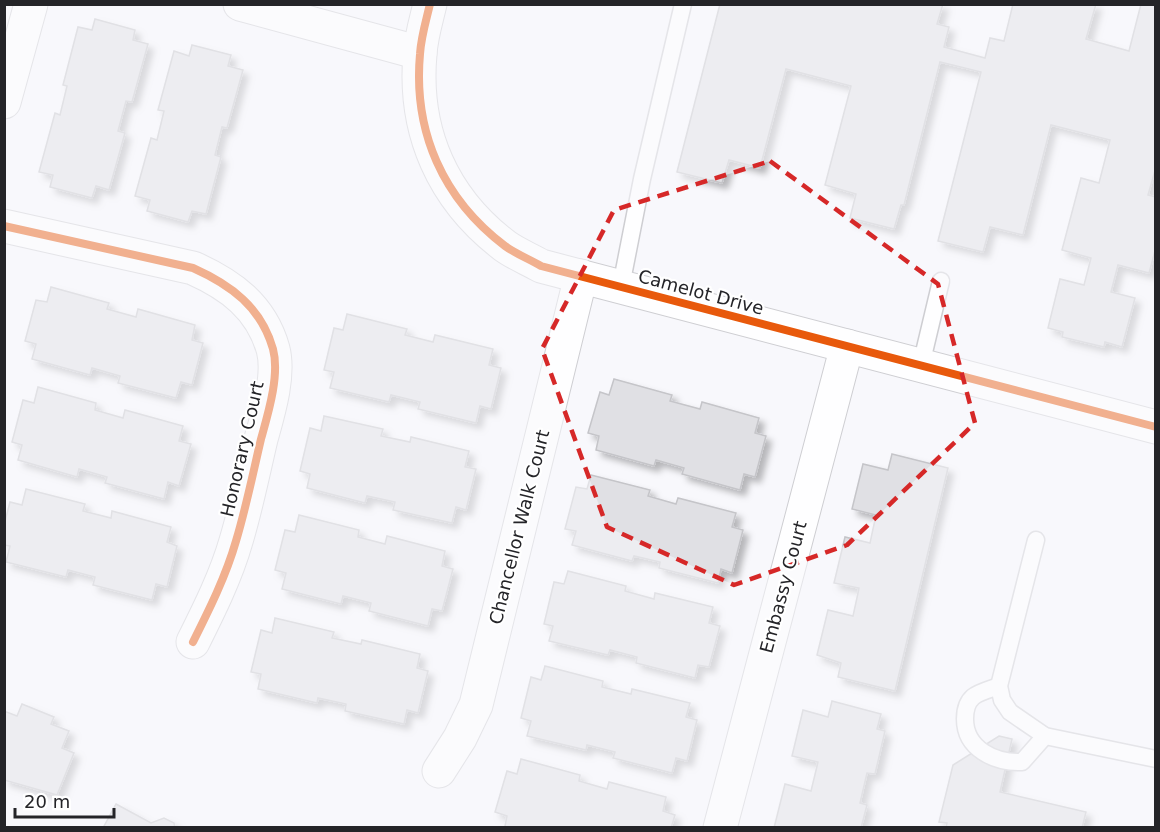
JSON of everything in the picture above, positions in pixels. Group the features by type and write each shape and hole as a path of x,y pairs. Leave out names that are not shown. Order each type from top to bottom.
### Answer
{"street":[{"path":"4,102 31,4"},
{"path":"240,4 420,53"},
{"name":"Camelot Drive","path":"430,4 420,53 419,95 424,126 436,163 452,191 477,222 507,247 541,266 1155,427"},
{"name":"Honorary Court","path":"4,226 193,268 221,280 244,300 266,329 274,352 274,390 236,543 210,608 193,642"},
{"name":"Chancellor Walk Court","path":"439,771 460,738 476,705 581,276"},
{"name":"Embassy Court","path":"720,828 847,346"}],"lane":[{"path":"621,286 642,179 682,4"},
{"path":"921,365 941,281"},
{"path":"1036,540 999,686 1002,700 1010,712 1045,736 1155,759"},
{"path":"999,686 973,697 965,708 965,730 972,745 1008,762 1022,762 1045,736"}],"highlighted area":[{"path":"770,161 938,284 975,423 847,545 734,585 607,527 542,349 614,210"}],"building":[{"path":"720,4 943,4 937,24 949,27 944,47 985,58 990,38 1004,41 1013,4 1096,4 1086,39 1129,51 1141,4 1156,4 1156,167 1148,195 1156,197 1156,247 1149,273 1118,265 1111,292 1135,298 1122,347 1105,342 1104,347 1062,337 1063,332 1048,328 1060,279 1084,285 1091,258 1062,250 1081,178 1099,183 1110,140 1051,125 1023,235 990,227 983,252 938,241 981,72 940,62 904,205 901,205 894,229 850,218 856,194 825,185 851,86 786,69 760,168 729,160 722,183 677,172"},
{"path":"95,19 135,30 133,40 148,44 132,102 126,101 118,131 125,133 109,190 96,186 92,198 50,187 53,175 39,172 55,113 60,115 67,86 63,85 78,27 92,30"},
{"path":"192,45 231,55 228,66 243,70 227,128 222,127 215,155 221,157 206,214 192,211 188,222 147,211 150,200 135,196 151,138 157,140 164,111 158,110 174,51 189,56"},
{"path":"51,287 109,303 107,309 136,317 138,309 195,325 192,340 203,343 192,385 181,382 176,398 118,383 120,376 92,368 90,375 32,359 36,344 25,341 36,300 47,302"},
{"path":"347,314 407,329 405,335 433,342 435,335 493,349 489,365 501,368 491,409 480,406 476,423 418,409 420,402 391,395 389,402 330,388 334,372 324,370 334,328 343,330"},
{"path":"614,379 672,395 670,401 700,409 702,402 759,418 755,433 766,436 755,477 744,474 740,490 682,474 684,468 656,460 654,466 596,450 599,436 588,433 600,392 609,395"},
{"path":"38,387 96,403 95,410 123,418 125,410 183,426 179,441 191,444 179,486 168,482 164,499 105,483 107,477 79,469 77,477 18,460 22,445 12,442 23,400 34,403"},
{"path":"324,416 383,429 381,436 410,442 411,437 469,451 465,467 476,469 466,510 456,507 452,523 393,510 395,502 367,496 365,503 307,488 310,474 300,471 310,428 321,431"},
{"path":"892,454 948,468 895,691 838,677 841,663 817,655 828,610 853,616 859,588 834,583 845,537 870,543 876,515 852,509 863,464 888,470"},
{"path":"591,475 650,490 648,496 676,504 678,498 736,513 732,527 743,530 732,573 721,569 718,583 659,568 660,562 634,556 632,561 572,545 576,531 565,529 576,487 587,489"},
{"path":"26,489 85,504 83,511 111,518 112,511 171,527 167,542 177,546 167,587 156,584 152,600 93,585 95,577 68,570 66,577 6,562 10,546 4,545 4,525 10,502 22,505"},
{"path":"299,515 359,530 358,537 385,544 387,536 445,551 442,566 453,569 442,611 432,609 428,626 369,611 371,603 343,596 341,604 282,589 286,573 275,570 285,530 295,532"},
{"path":"568,571 626,586 625,591 654,599 655,593 713,607 709,623 720,626 709,667 698,665 695,678 636,663 637,657 610,650 608,655 549,641 553,626 544,624 554,582 564,584"},
{"path":"275,618 334,632 332,638 361,644 362,640 420,654 417,668 428,671 418,713 407,710 404,724 345,711 346,704 318,698 317,703 258,689 261,674 251,672 261,630 272,633"},
{"path":"545,666 603,681 602,687 631,694 632,689 690,703 686,717 697,720 687,761 676,758 672,773 613,758 615,752 587,745 586,750 527,736 531,721 521,718 531,677 541,680"},
{"path":"832,701 881,714 877,729 885,731 875,774 867,773 860,803 867,805 861,828 774,828 785,784 811,791 818,762 792,756 803,710 828,717"},
{"path":"22,704 54,717 51,724 69,731 62,748 74,753 57,795 4,780 4,711 17,716"},
{"path":"999,736 1012,739 1000,792 1086,812 1082,828 946,828 947,823 939,822 953,765"},
{"path":"521,759 580,775 579,781 607,789 609,782 666,797 663,811 675,815 671,828 507,828 505,826 507,816 495,812 507,771 517,774"},
{"path":"116,804 151,823 164,818 174,823 175,828 103,828"}],"cycle path":[{"path":"430,4 421,48 419,83 427,137 449,185 465,207 483,227 514,252 541,266 1156,427"},
{"path":"4,226 193,268 220,282 243,299 261,321 268,334 275,359 270,406 232,554 217,593 193,642"}]}
